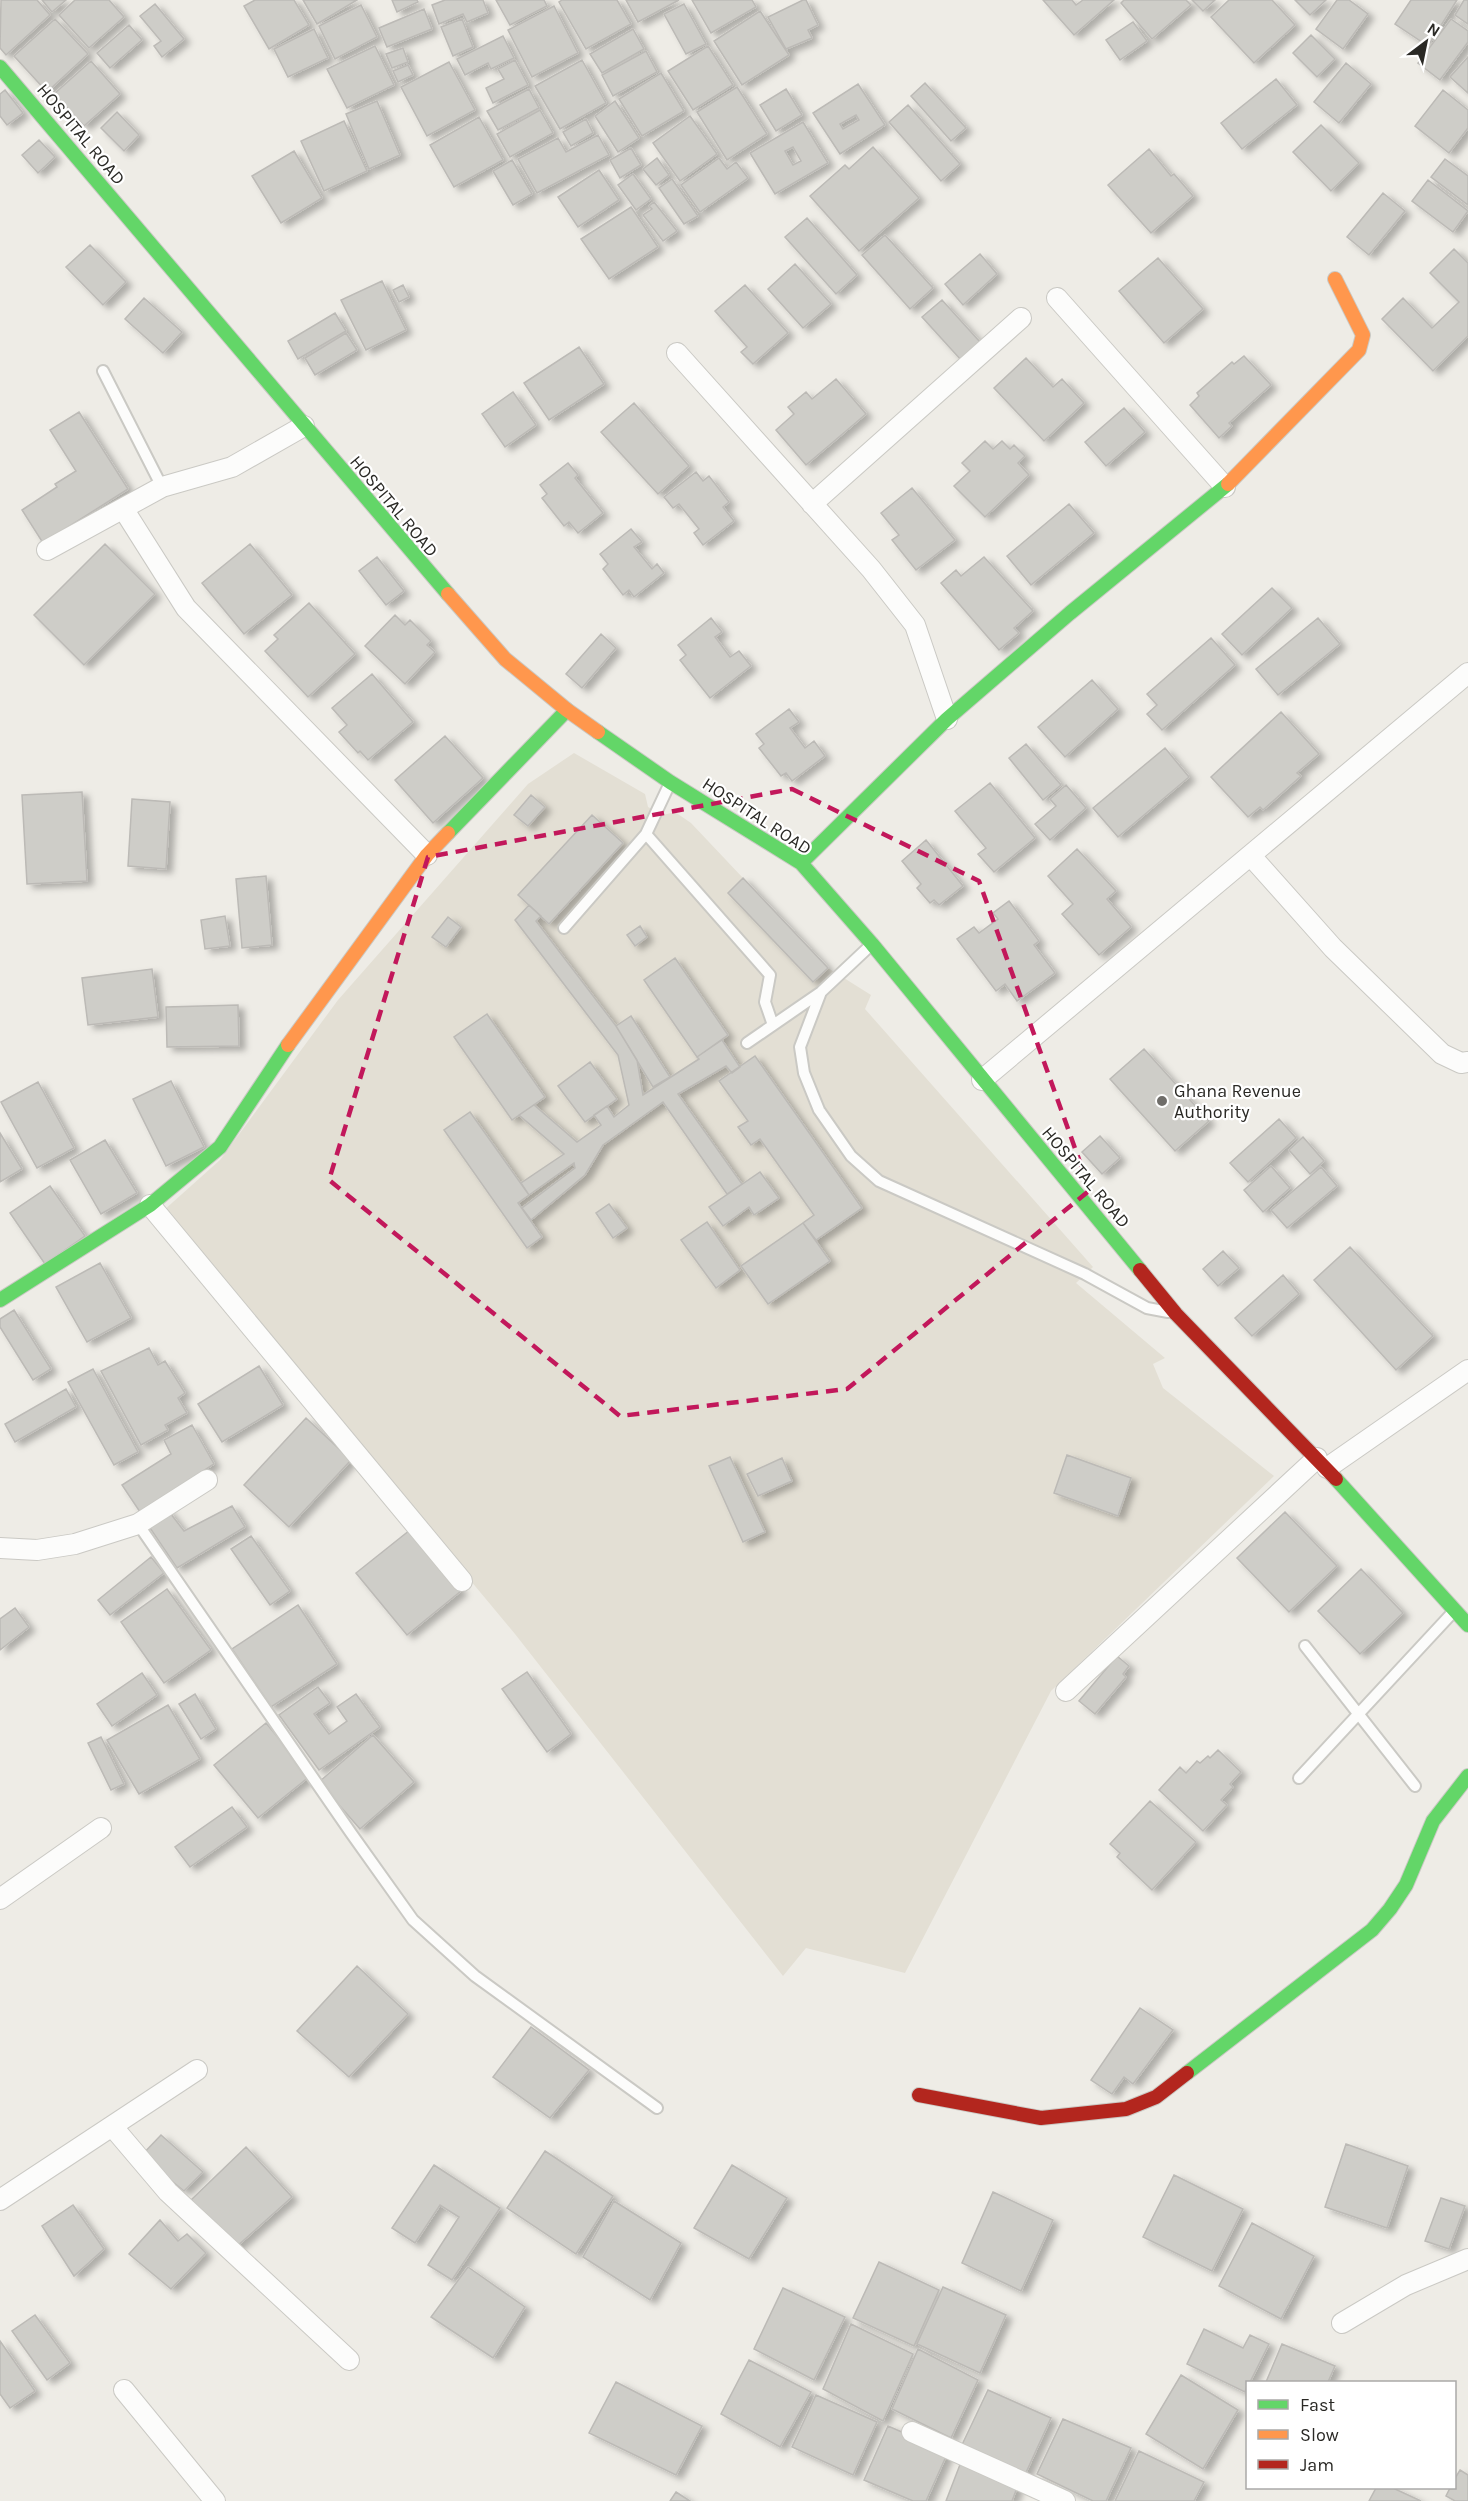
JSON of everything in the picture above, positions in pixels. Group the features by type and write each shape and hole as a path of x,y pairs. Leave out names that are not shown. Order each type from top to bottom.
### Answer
{"street":[{"name":"HOSPITAL ROAD","path":"0,67 408,550 505,659 567,710 670,782 801,863 872,944 1176,1314 1322,1463 1468,1625"},
{"path":"801,863 947,719 1070,613 1225,487 1359,350 1363,335 1335,279"},
{"path":"1057,298 1225,487"},
{"path":"812,504 1021,318"},
{"path":"677,353 871,569 915,625 947,719"},
{"path":"47,550 124,510 162,487 232,467 304,426"},
{"path":"124,510 186,608 426,855"},
{"path":"982,1080 1468,673"},
{"path":"0,1300 150,1205 220,1147 294,1036 426,855 567,710"},
{"path":"1251,856 1333,948 1442,1054 1461,1063 1468,1062"},
{"path":"150,1205 462,1581"},
{"path":"1066,1691 1322,1463 1468,1370"},
{"path":"0,1548 37,1550 75,1544 138,1524 207,1480"},
{"path":"0,1529 2,1536 0,1539"},
{"path":"919,2095 1041,2118 1126,2109 1156,2097 1372,1930 1389,1911 1409,1878 1429,1828 1446,1802 1468,1776"},
{"path":"0,1899 101,1828"},
{"path":"0,2200 197,2070"},
{"path":"112,2126 168,2192 349,2360"},
{"path":"1342,2323 1406,2285 1468,2259"},
{"path":"124,2390 215,2501"},
{"path":"912,2432 1026,2493 1065,2501"}],"lane":[{"path":"103,371 162,487"},
{"path":"564,928 646,834 670,782"},
{"path":"646,834 770,975 765,1002 774,1025"},
{"path":"747,1043 821,992 872,944"},
{"path":"821,992 800,1047 804,1073 819,1110 851,1156 879,1181 1085,1274 1147,1308 1176,1314"},
{"path":"138,1524 413,1920 475,1976 657,2108"},
{"path":"1299,1778 1455,1610"},
{"path":"1305,1646 1415,1786"}],"highlighted area":[{"path":"792,789 979,881 1090,1190 847,1389 620,1416 329,1180 428,857"}],"shaded area":[{"path":"574,753 645,794 648,807 663,815 675,812 691,823 828,968 871,995 865,1009 1093,1267 1076,1283 1165,1358 1153,1364 1163,1388 1274,1476 1051,1691 905,1973 806,1948 783,1976 515,1634 163,1211 220,1160 338,1000 528,784"}],"building":[{"path":"1,0 37,0 50,15 6,55 0,48"},
{"path":"42,0 66,0 52,12"},
{"path":"75,0 109,0 124,17 89,48 59,15"},
{"path":"255,0 294,0 309,25 269,49 244,6"},
{"path":"303,0 357,0 317,24"},
{"path":"392,0 417,0 418,2 397,12"},
{"path":"445,0 483,0 488,13 467,22 463,14 439,24 432,5"},
{"path":"496,0 544,0 547,6 510,25"},
{"path":"562,0 617,0 631,24 586,49 559,2"},
{"path":"626,0 679,0 638,22"},
{"path":"692,0 752,0 756,7 711,33"},
{"path":"806,0 818,25 808,30 812,38 786,49 768,17"},
{"path":"1043,0 1072,0 1076,5 1083,0 1114,0 1074,35"},
{"path":"1124,0 1186,0 1191,5 1152,39 1121,3"},
{"path":"1192,0 1215,0 1203,11"},
{"path":"1229,0 1272,0 1295,25 1254,63 1211,17"},
{"path":"1295,0 1326,0 1310,15"},
{"path":"1337,0 1349,0 1368,14 1343,49 1316,29"},
{"path":"1411,0 1457,0 1428,46 1395,24"},
{"path":"1464,0 1468,0 1468,24 1455,15"},
{"path":"155,4 184,39 162,57 154,46 161,41 140,16"},
{"path":"684,4 706,44 686,54 664,14"},
{"path":"361,5 377,37 335,59 319,26"},
{"path":"554,6 578,53 532,77 508,30"},
{"path":"424,9 432,29 387,47 379,28"},
{"path":"760,11 789,55 742,85 714,41"},
{"path":"55,19 88,54 47,92 14,56"},
{"path":"462,19 473,47 453,56 441,27"},
{"path":"1451,19 1468,31 1468,42 1440,80 1418,63"},
{"path":"1133,22 1147,41 1120,60 1106,40"},
{"path":"129,25 142,40 110,68 97,53"},
{"path":"314,29 328,58 288,77 274,49"},
{"path":"633,29 644,49 602,73 590,54"},
{"path":"1311,35 1335,59 1317,77 1293,53"},
{"path":"503,36 514,58 491,69 488,63 465,75 457,59"},
{"path":"375,46 394,85 347,108 327,69"},
{"path":"708,46 733,85 693,110 668,71"},
{"path":"403,48 408,62 392,68 386,54"},
{"path":"646,51 657,72 613,96 602,75"},
{"path":"1468,57 1468,93 1450,77"},
{"path":"515,60 528,85 493,103 486,88 504,79 498,69"},
{"path":"582,60 606,103 560,129 535,86"},
{"path":"91,61 120,94 84,126 54,94"},
{"path":"449,62 475,110 427,136 401,87"},
{"path":"1346,63 1371,84 1339,123 1314,102"},
{"path":"408,65 413,75 398,82 393,71"},
{"path":"661,73 684,111 642,136 619,99"},
{"path":"1276,79 1297,105 1242,149 1221,123"},
{"path":"925,83 966,128 951,141 911,96"},
{"path":"858,84 885,125 840,154 813,113","holes":["856,115 859,120 843,129 840,124"]},
{"path":"737,87 767,134 727,160 697,112"},
{"path":"529,89 539,108 498,130 487,111"},
{"path":"786,89 802,115 776,131 760,105"},
{"path":"5,90 23,113 7,125 0,116 0,94"},
{"path":"1443,90 1468,110 1468,128 1449,153 1415,126"},
{"path":"377,101 400,155 369,169 346,114"},
{"path":"615,101 639,138 618,152 595,116"},
{"path":"908,105 960,164 941,181 889,122"},
{"path":"540,110 553,133 510,157 497,134"},
{"path":"117,112 139,135 124,151 101,128"},
{"path":"690,116 717,154 680,181 653,143"},
{"path":"479,117 503,160 454,187 430,145"},
{"path":"586,119 593,133 571,146 563,132"},
{"path":"344,121 367,171 324,191 301,141"},
{"path":"803,122 828,163 775,194 750,153","holes":["793,147 801,161 793,165 785,151"]},
{"path":"1321,125 1359,163 1331,191 1293,152"},
{"path":"598,135 609,155 537,193 518,159 558,138 566,152"},
{"path":"39,140 55,157 38,173 22,155"},
{"path":"873,147 919,198 859,251 810,196 845,165 849,169"},
{"path":"631,148 641,165 620,178 610,160"},
{"path":"1149,149 1171,176 1174,174 1193,196 1151,233 1108,185"},
{"path":"294,151 322,198 281,223 252,176"},
{"path":"657,158 669,175 656,185 643,169"},
{"path":"719,158 727,169 736,162 748,178 700,212 681,185"},
{"path":"1445,159 1468,176 1468,205 1431,177"},
{"path":"512,160 532,194 513,205 493,171"},
{"path":"599,170 619,200 578,227 558,197"},
{"path":"633,174 651,199 636,210 618,185"},
{"path":"672,179 698,216 684,224 659,188"},
{"path":"1428,180 1468,211 1453,232 1412,201"},
{"path":"1383,193 1405,211 1369,255 1347,237"},
{"path":"654,202 677,231 663,241 643,215 652,209 649,206"},
{"path":"631,207 658,247 609,279 581,239"},
{"path":"807,218 857,275 836,294 785,237"},
{"path":"885,235 933,288 910,309 862,255"},
{"path":"90,245 126,282 103,305 66,267"},
{"path":"1454,249 1468,263 1468,336 1433,371 1382,319 1403,298 1432,328 1459,302 1430,273"},
{"path":"980,254 997,274 963,305 945,284"},
{"path":"1158,258 1203,309 1164,343 1119,291"},
{"path":"795,264 831,304 803,328 768,289"},
{"path":"382,281 406,330 366,350 341,300"},
{"path":"403,285 409,297 399,302 393,290"},
{"path":"745,285 788,333 753,364 741,352 747,347 715,311"},
{"path":"144,298 182,332 163,353 125,319"},
{"path":"942,300 980,342 961,360 922,317"},
{"path":"335,313 346,331 298,359 288,341"},
{"path":"346,333 357,350 315,375 305,358"},
{"path":"579,347 604,384 549,420 524,383"},
{"path":"1244,356 1271,385 1229,423 1232,426 1219,438 1190,405 1199,396 1197,393 1232,362 1234,364"},
{"path":"1026,358 1053,387 1062,379 1084,403 1044,441 994,388"},
{"path":"836,379 866,414 806,465 776,430 794,414 788,407 806,392 812,399"},
{"path":"513,392 536,425 505,447 482,414"},
{"path":"634,403 689,466 658,494 601,432"},
{"path":"1124,408 1145,432 1106,466 1085,442"},
{"path":"79,412 128,489 43,543 22,510 57,487 55,484 76,471 50,430"},
{"path":"985,441 993,449 1002,441 1010,449 1014,445 1025,456 1018,463 1029,475 985,517 954,486 970,471 962,463"},
{"path":"568,463 578,475 575,478 603,513 578,533 569,522 564,526 542,498 547,494 540,485"},
{"path":"696,472 703,481 709,476 729,502 723,507 734,521 703,545 694,533 699,529 679,504 673,508 664,497"},
{"path":"912,488 955,540 916,570 892,540 899,535 881,513"},
{"path":"1069,504 1094,533 1031,585 1007,556"},
{"path":"631,529 642,542 634,547 652,569 657,564 664,573 634,597 629,590 623,595 603,569 608,564 600,554"},
{"path":"105,544 155,594 84,665 34,615"},
{"path":"250,544 292,595 244,634 202,583"},
{"path":"377,557 404,591 386,605 359,571"},
{"path":"984,557 1033,611 1014,628 1019,633 999,650 941,583 956,570 961,576"},
{"path":"1272,588 1292,608 1242,655 1222,634"},
{"path":"309,603 355,654 308,697 265,651 278,639 274,635"},
{"path":"395,615 405,625 410,620 431,641 427,645 435,652 405,684 365,646"},
{"path":"711,618 722,632 715,637 730,657 739,651 751,666 710,698 680,660 686,655 678,645"},
{"path":"1318,618 1340,644 1278,695 1256,669"},
{"path":"601,634 616,648 582,688 566,674"},
{"path":"1211,638 1235,665 1162,730 1147,714 1157,705 1147,694"},
{"path":"372,674 413,722 368,760 360,751 358,753 339,732 347,725 332,708"},
{"path":"1092,680 1118,709 1065,757 1038,727"},
{"path":"789,709 799,722 790,728 805,748 814,741 825,756 792,781 786,773 781,776 759,748 764,744 756,734"},
{"path":"1281,712 1319,754 1297,773 1301,776 1263,810 1260,807 1248,817 1211,777"},
{"path":"445,736 483,778 433,823 395,780"},
{"path":"1026,744 1061,785 1043,800 1009,758"},
{"path":"1165,748 1189,777 1118,837 1093,808"},
{"path":"990,783 1035,838 994,872 978,854 986,848 955,811"},
{"path":"1066,785 1086,808 1050,840 1035,824 1056,806 1050,799"},
{"path":"82,792 87,881 27,884 22,795"},
{"path":"531,795 545,807 528,826 514,815"},
{"path":"132,799 170,802 166,869 128,866"},
{"path":"592,815 623,843 549,924 518,895"},
{"path":"926,840 963,886 939,905 934,900 930,903 917,888 921,884 902,861"},
{"path":"1077,849 1116,891 1107,899 1131,927 1099,955 1062,914 1073,904 1048,876"},
{"path":"266,876 272,945 242,948 236,879"},
{"path":"743,878 828,968 813,982 728,893"},
{"path":"1009,901 1039,941 1034,945 1055,973 1017,1001 1005,984 996,991 957,939 974,927 979,933 998,919 993,913"},
{"path":"529,905 541,916 536,921 616,1026 637,1060 643,1095 699,1059 697,1057 722,1040 740,1067 732,1073 726,1066 678,1094 742,1184 727,1194 663,1102 603,1145 585,1175 531,1220 522,1208 575,1168 574,1163 529,1195 521,1183 564,1154 519,1115 534,1105 577,1142 601,1125 594,1115 607,1106 614,1117 629,1105 618,1055 515,920"},
{"path":"225,916 230,946 205,949 201,920"},
{"path":"448,917 461,927 446,947 432,937"},
{"path":"640,926 647,937 635,946 627,935"},
{"path":"675,958 728,1035 697,1057 644,980"},
{"path":"152,969 158,1017 88,1025 82,978"},
{"path":"238,1005 239,1046 167,1047 166,1007"},
{"path":"487,1014 545,1097 512,1120 454,1037"},
{"path":"631,1016 670,1077 653,1087 616,1026"},
{"path":"1144,1049 1209,1121 1175,1151 1110,1079"},
{"path":"755,1056 862,1208 816,1240 803,1223 814,1215 760,1139 751,1145 738,1127 748,1121 719,1081"},
{"path":"590,1062 617,1099 585,1122 558,1086"},
{"path":"171,1081 204,1147 166,1166 133,1099"},
{"path":"38,1082 74,1148 37,1168 1,1102"},
{"path":"470,1112 529,1195 518,1203 542,1237 527,1248 444,1130"},
{"path":"1279,1119 1296,1138 1248,1182 1230,1163"},
{"path":"0,1133 22,1169 0,1182"},
{"path":"1100,1136 1120,1158 1102,1174 1082,1152"},
{"path":"1303,1137 1324,1161 1310,1174 1289,1150"},
{"path":"105,1140 137,1193 101,1214 70,1160"},
{"path":"1271,1166 1290,1188 1263,1212 1244,1190"},
{"path":"1321,1167 1337,1186 1287,1228 1271,1210"},
{"path":"760,1172 779,1198 754,1215 749,1207 723,1226 709,1207"},
{"path":"50,1186 85,1236 45,1264 10,1213"},
{"path":"609,1204 627,1228 613,1238 596,1213"},
{"path":"707,1222 740,1270 716,1288 681,1240"},
{"path":"803,1223 830,1261 768,1304 741,1266"},
{"path":"1350,1247 1433,1336 1396,1370 1314,1280"},
{"path":"1223,1251 1239,1268 1218,1286 1203,1269"},
{"path":"100,1263 131,1318 87,1342 56,1287"},
{"path":"1283,1275 1299,1294 1252,1336 1235,1318"},
{"path":"14,1310 51,1369 33,1380 0,1327 0,1319"},
{"path":"149,1348 158,1365 165,1361 185,1393 178,1398 187,1413 165,1425 168,1430 141,1445 101,1371"},
{"path":"259,1366 283,1405 222,1442 198,1404"},
{"path":"93,1369 138,1452 114,1465 68,1382"},
{"path":"66,1389 76,1407 15,1442 5,1424"},
{"path":"306,1418 351,1460 289,1527 244,1485"},
{"path":"192,1425 214,1464 140,1512 122,1485 171,1454 164,1440"},
{"path":"1067,1455 1131,1478 1118,1516 1054,1493"},
{"path":"730,1457 765,1532 743,1542 709,1466"},
{"path":"782,1458 792,1481 758,1496 747,1474"},
{"path":"232,1506 245,1527 177,1568 146,1522 167,1509 184,1531"},
{"path":"1285,1512 1337,1566 1289,1612 1237,1558"},
{"path":"410,1530 461,1591 407,1635 356,1573"},
{"path":"251,1536 290,1591 270,1605 231,1549"},
{"path":"151,1557 164,1573 110,1615 98,1600"},
{"path":"1361,1569 1403,1613 1360,1654 1318,1611"},
{"path":"167,1589 211,1650 164,1683 121,1622"},
{"path":"298,1605 337,1664 271,1707 232,1649"},
{"path":"15,1608 29,1627 0,1650 0,1619"},
{"path":"1117,1656 1129,1666 1123,1674 1126,1677 1095,1714 1079,1701"},
{"path":"527,1672 571,1734 547,1752 502,1689"},
{"path":"142,1673 157,1695 112,1726 97,1704"},
{"path":"318,1687 330,1703 314,1714 329,1734 347,1721 337,1707 356,1694 380,1727 319,1770 279,1715"},
{"path":"195,1694 216,1729 201,1739 179,1704"},
{"path":"168,1705 200,1759 139,1794 107,1740"},
{"path":"266,1723 310,1776 258,1818 214,1765"},
{"path":"373,1735 414,1782 360,1829 319,1782"},
{"path":"101,1737 124,1784 111,1790 88,1743"},
{"path":"1218,1750 1241,1772 1230,1784 1233,1787 1221,1800 1227,1805 1203,1831 1159,1790 1180,1767 1186,1773 1197,1761 1200,1763 1208,1756 1210,1758"},
{"path":"1150,1801 1196,1842 1152,1890 1117,1857 1120,1853 1110,1844"},
{"path":"232,1807 247,1827 190,1867 175,1847"},
{"path":"357,1966 408,2014 349,2077 297,2031"},
{"path":"1140,2008 1173,2030 1133,2084 1124,2077 1112,2094 1091,2080"},
{"path":"531,2027 589,2070 550,2118 493,2077"},
{"path":"161,2135 203,2172 184,2191 141,2156"},
{"path":"1346,2144 1408,2166 1387,2228 1325,2207"},
{"path":"246,2147 292,2197 235,2248 191,2200"},
{"path":"545,2151 613,2196 576,2254 507,2208"},
{"path":"434,2165 500,2208 452,2280 428,2265 459,2217 440,2205 415,2243 392,2228"},
{"path":"732,2165 787,2198 749,2259 694,2228"},
{"path":"1174,2175 1243,2209 1212,2271 1143,2237"},
{"path":"993,2192 1053,2220 1021,2291 962,2263"},
{"path":"1441,2198 1465,2206 1449,2249 1425,2241"},
{"path":"614,2201 681,2243 650,2300 583,2257"},
{"path":"73,2205 104,2249 74,2276 42,2226"},
{"path":"160,2220 178,2241 187,2234 206,2253 171,2289 129,2254"},
{"path":"1252,2223 1314,2256 1281,2319 1219,2286"},
{"path":"879,2262 939,2290 914,2346 853,2318"},
{"path":"468,2267 525,2307 493,2358 431,2317"},
{"path":"943,2287 1006,2315 980,2373 917,2344"},
{"path":"783,2288 845,2317 814,2380 754,2349"},
{"path":"35,2315 70,2363 47,2380 12,2331"},
{"path":"851,2324 913,2354 883,2421 823,2389"},
{"path":"1204,2329 1243,2348 1250,2335 1269,2344 1250,2381 1246,2381 1245,2392 1187,2364"},
{"path":"0,2341 35,2391 10,2408 0,2394"},
{"path":"1282,2344 1335,2366 1328,2381 1266,2381"},
{"path":"918,2349 978,2380 951,2438 892,2409"},
{"path":"749,2360 811,2392 780,2447 721,2414"},
{"path":"1181,2375 1238,2410 1203,2469 1146,2434"},
{"path":"616,2382 702,2426 676,2475 589,2433"},
{"path":"988,2390 1051,2418 1023,2479 959,2451"},
{"path":"816,2395 877,2422 853,2475 792,2447"},
{"path":"1063,2419 1131,2448 1106,2501 1093,2501 1037,2474"},
{"path":"888,2426 948,2452 926,2501 913,2501 864,2480"},
{"path":"1139,2451 1204,2482 1194,2501 1115,2501"},
{"path":"961,2462 1018,2485 1012,2501 946,2501"},
{"path":"1460,2470 1468,2475 1468,2501 1455,2501 1446,2496 1450,2489 1456,2489 1456,2477"},
{"path":"1375,2489 1395,2489 1421,2501 1369,2501"},
{"path":"676,2492 690,2501 670,2501"}],"traffic: fast":[{"path":"0,67 448,594"},
{"path":"801,863 947,719 1070,613 1228,484"},
{"path":"448,833 567,710"},
{"path":"598,732 670,782 801,863 872,944 1140,1270"},
{"path":"0,1300 150,1205 220,1147 288,1045"},
{"path":"1336,1479 1468,1625"},
{"path":"1187,2073 1372,1930 1406,1885 1433,1821 1468,1776"}],"traffic: slow":[{"path":"1228,484 1359,350 1363,335 1335,279"},
{"path":"448,594 505,659 567,710 598,732"},
{"path":"288,1045 427,855 448,833"}],"traffic: jam":[{"path":"1140,1270 1176,1314 1336,1479"},
{"path":"919,2095 1041,2118 1126,2109 1156,2097 1187,2073"}],"place":[{"name":"Ghana Revenue Authority","path":"1162,1101"}]}
